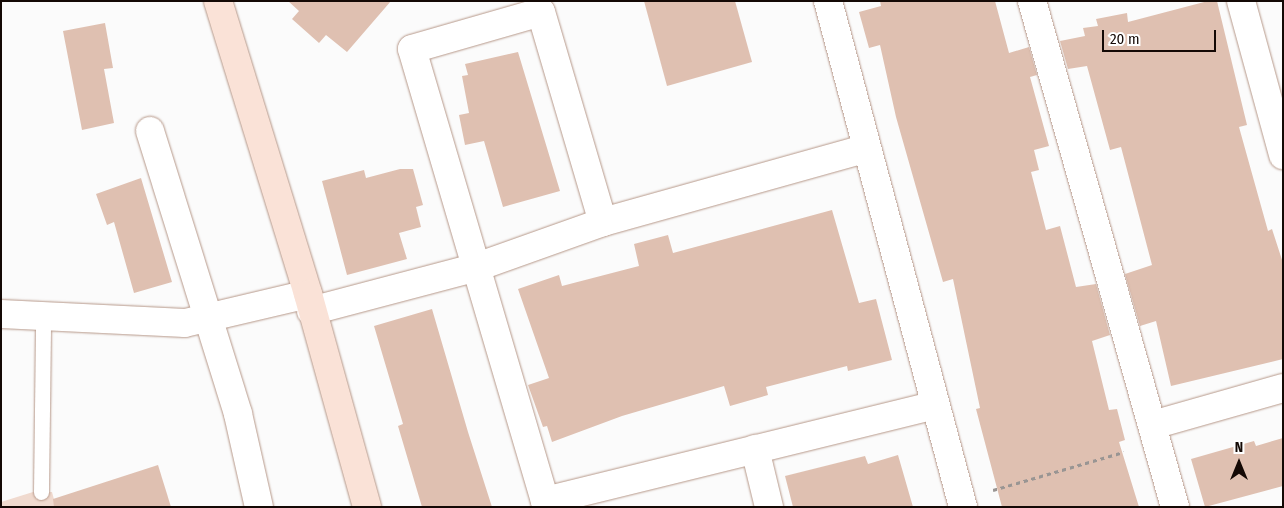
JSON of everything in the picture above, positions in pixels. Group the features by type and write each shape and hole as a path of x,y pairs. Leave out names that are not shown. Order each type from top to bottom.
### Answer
{"street":[{"path":"218,1 310,302 367,507"},
{"path":"828,1 962,503"},
{"path":"1032,1 1156,434 1175,507"},
{"path":"1241,1 1283,155"},
{"path":"603,222 541,12 412,49 474,268 546,504 755,449 935,405"},
{"path":"150,131 206,320 238,414 259,507"},
{"path":"1,314 186,323 310,302 474,268 603,222 866,149"},
{"path":"1156,434 1283,388"},
{"path":"755,449 769,507"}],"lane":[{"path":"41,492 43,316"}],"path":[{"path":"962,503 1156,434"}],"shaded area":[{"path":"33,492 52,492 56,507 1,507 1,502"}],"building":[{"path":"288,1 391,1 347,52 326,35 319,43 292,19 299,11"},
{"path":"644,1 735,1 752,62 667,86"},
{"path":"880,1 995,1 1009,53 1029,47 1037,75 1030,77 1049,146 1034,150 1039,170 1031,172 1046,230 1060,226 1076,287 1096,284 1110,335 1092,341 1109,410 1117,409 1125,440 1119,442 1139,507 1002,507 976,409 980,408 953,279 943,282 896,117 880,45 869,48 859,12 881,6"},
{"path":"1208,1 1217,1 1247,125 1239,127 1268,231 1272,229 1283,263 1283,359 1171,386 1156,321 1140,326 1125,274 1152,265 1121,147 1110,150 1087,66 1068,69 1060,41 1085,36 1083,28 1098,26 1096,19 1127,13 1128,22"},
{"path":"105,23 113,68 104,69 114,123 82,130 63,31"},
{"path":"518,52 560,191 503,207 484,141 465,145 459,115 469,113 462,76 468,75 465,64"},
{"path":"400,169 413,169 423,205 416,207 421,227 399,233 407,259 347,275 322,181 364,170 366,178"},
{"path":"141,178 172,282 134,293 114,222 107,225 96,194"},
{"path":"832,210 859,303 876,299 892,360 848,371 847,366 766,387 768,395 730,406 724,386 622,416 552,442 547,426 543,427 528,385 549,378 518,289 559,275 562,286 639,266 634,244 668,235 673,253"},
{"path":"432,309 492,507 422,507 398,426 403,424 374,326"},
{"path":"1283,438 1283,486 1205,507 1191,459 1254,441 1256,446"},
{"path":"898,455 913,507 793,507 785,476 865,456 868,464"},
{"path":"158,465 171,507 54,507 53,499"}]}
